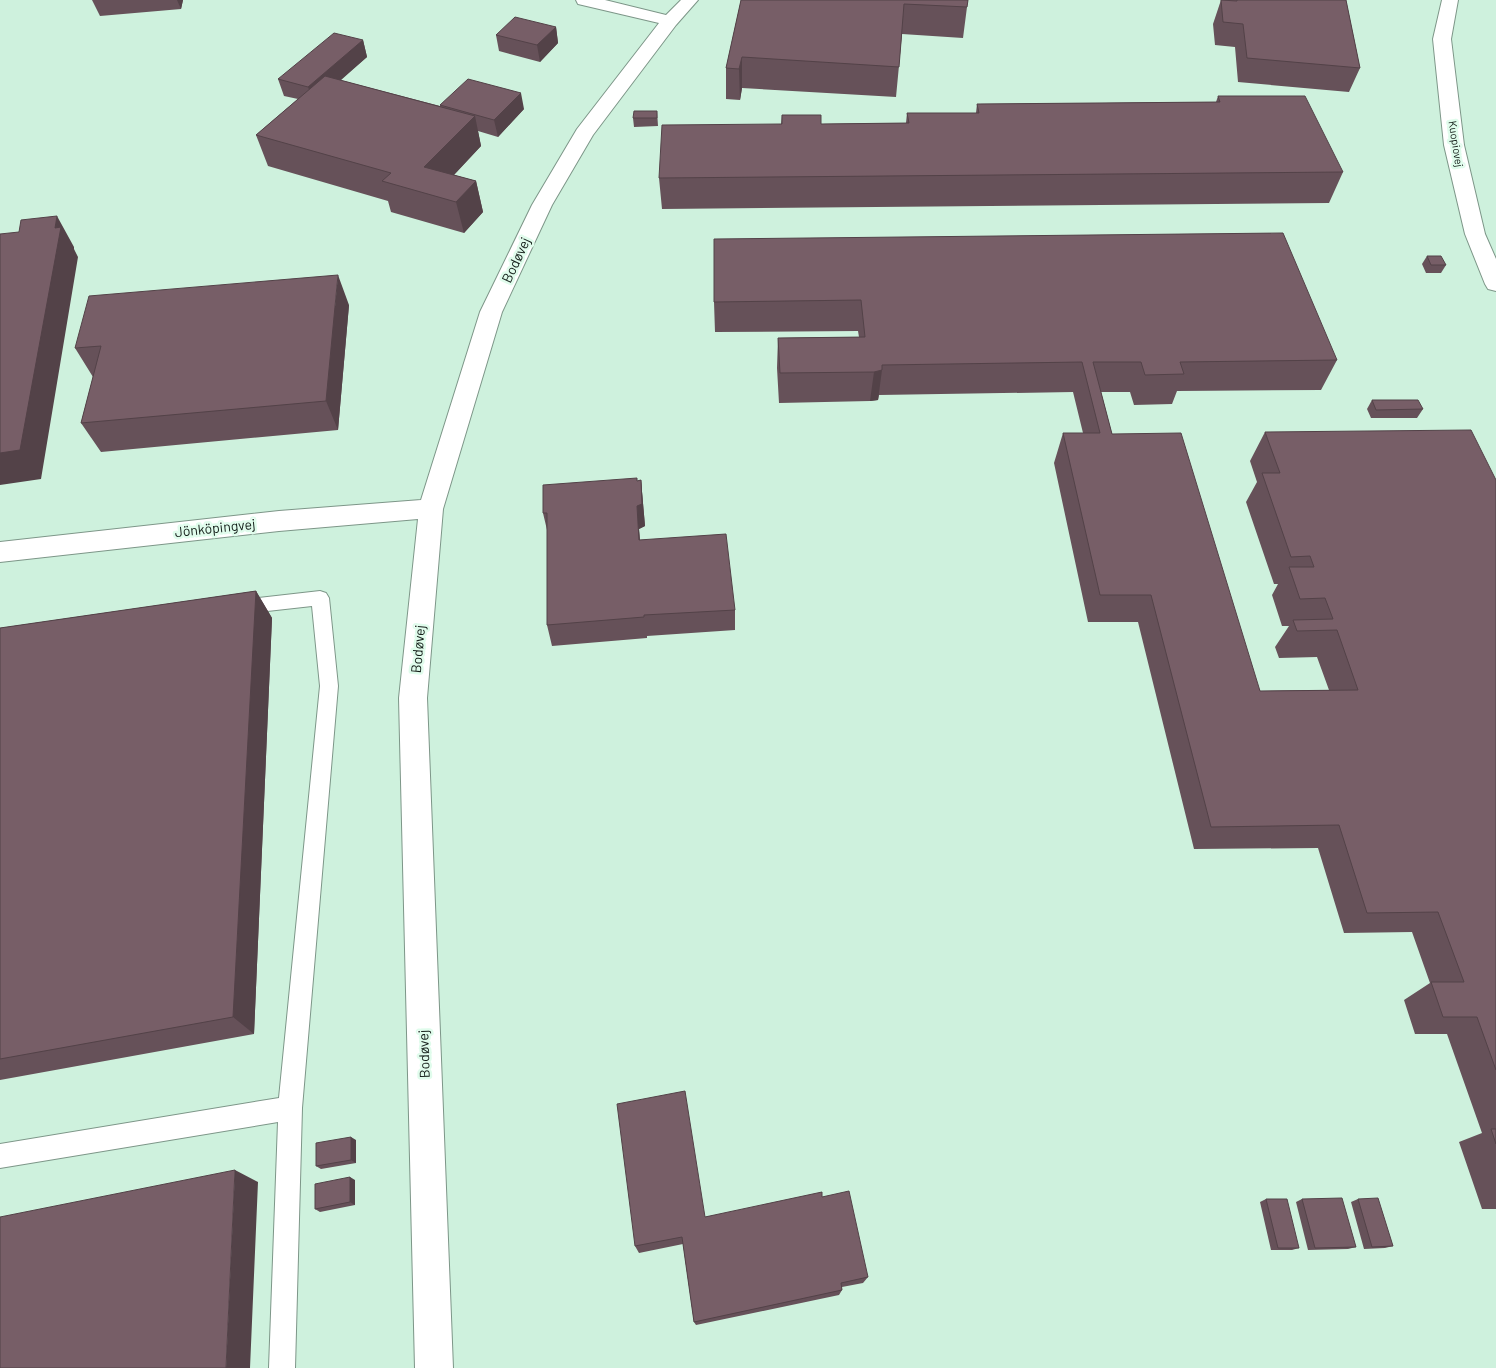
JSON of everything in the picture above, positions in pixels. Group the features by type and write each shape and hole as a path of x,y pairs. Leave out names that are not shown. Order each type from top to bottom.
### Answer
{"street":[{"path":"584,0 670,21"},
{"name":"Bodøvej","path":"434,1368 413,698 431,509 491,312 542,205 584,133 670,21 690,0"},
{"name":"Kuopiovej","path":"1450,0 1442,39 1454,145 1475,234 1496,284"},
{"name":"Jönköpingvej","path":"0,552 278,521 431,509"}],"lane":[{"path":"223,609 320,598 329,686 290,1108 282,1368"},
{"path":"0,1156 290,1108"}],"shaded area":[{"path":"0,0 1496,0 1496,1368 0,1368"}],"building":[{"path":"741,0 968,0 967,7 904,4 899,67 742,57 739,69 726,68"},
{"path":"1221,0 1346,0 1360,68 1247,58 1243,24 1223,22"},
{"path":"515,17 556,27 537,45 496,35"},
{"path":"334,33 363,40 308,87 278,79"},
{"path":"325,76 475,116 424,167 476,181 456,202 382,181 391,173 256,135"},
{"path":"468,79 521,93 494,120 440,105"},
{"path":"1218,96 1305,96 1343,172 659,178 662,125 782,124 782,115 821,115 821,124 909,123 907,113 979,113 977,104 1220,102"},
{"path":"634,111 657,111 657,118 633,118"},
{"path":"57,216 55,228 61,227 20,450 0,453 0,234 19,232 21,220"},
{"path":"1283,233 1337,360 1180,362 1184,374 1145,375 1141,362 1093,362 1112,434 1181,433 1260,691 1358,690 1337,630 1297,631 1293,620 1333,619 1325,598 1300,599 1289,567 1314,567 1310,556 1291,557 1262,473 1280,473 1265,432 1471,430 1496,480 1496,1070 1477,1017 1443,1017 1431,982 1464,982 1438,912 1367,913 1339,825 1211,827 1151,595 1100,595 1063,433 1100,433 1082,362 882,365 882,370 874,372 780,373 778,338 865,337 861,300 714,302 714,239"},
{"path":"1427,256 1441,256 1446,265 1431,265"},
{"path":"338,275 326,401 81,423 101,346 75,348 89,296"},
{"path":"1372,400 1418,400 1423,409 1376,410"},
{"path":"637,478 637,481 641,480 642,504 637,506 639,540 726,534 735,610 644,615 644,617 547,625 547,513 543,513 543,485"},
{"path":"256,591 233,1017 0,1059 0,628"},
{"path":"685,1091 705,1217 822,1192 822,1197 849,1191 868,1277 841,1283 842,1290 694,1322 682,1237 635,1246 617,1104"},
{"path":"1491,1129 1496,1129 1496,1144"},
{"path":"351,1137 351,1160 316,1166 316,1143"},
{"path":"235,1170 226,1368 0,1368 0,1217"},
{"path":"350,1177 350,1202 315,1209 315,1184"},
{"path":"1342,1198 1356,1247 1315,1248 1302,1199"},
{"path":"1378,1198 1393,1246 1372,1247 1358,1199"},
{"path":"1266,1199 1287,1199 1299,1248 1278,1248"}]}
